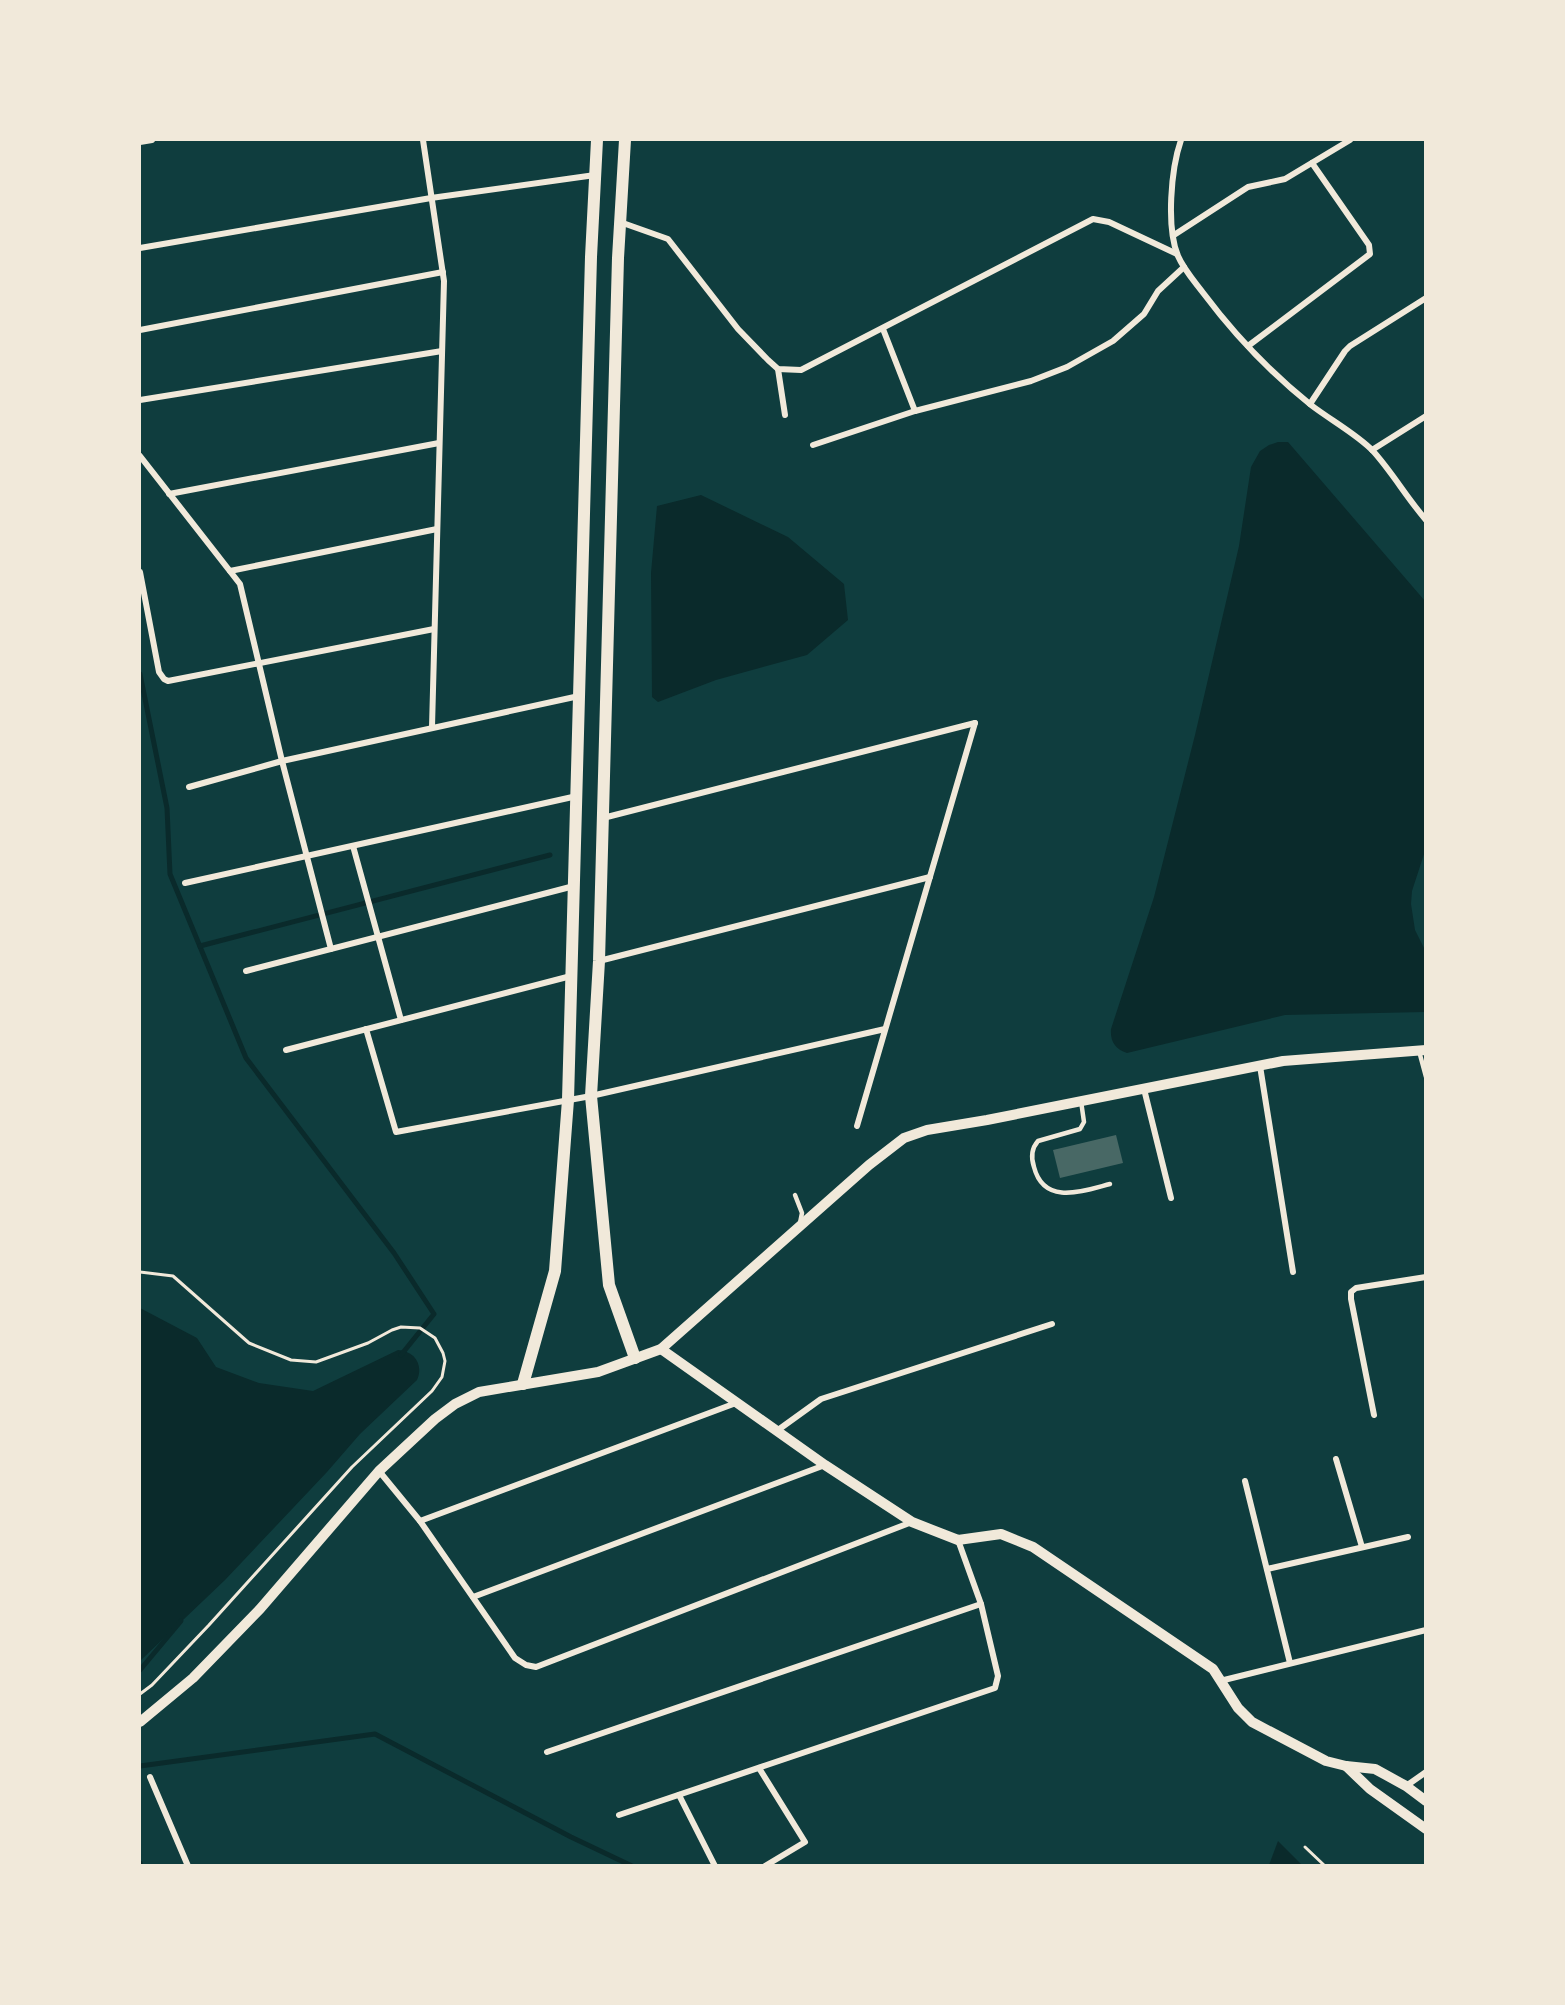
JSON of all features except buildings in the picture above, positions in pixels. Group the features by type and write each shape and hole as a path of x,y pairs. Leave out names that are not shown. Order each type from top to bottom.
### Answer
{"main road":[{"path":"523,1384 555,1271 568,1100 591,257 597,140"},
{"path":"625,140 620,222 599,961 591,1096 609,1286 635,1358"}],"street":[{"path":"140,142 152,140"},
{"path":"423,140 442,272 432,727"},
{"path":"1181,140 1176,154 1171,194 1177,254 1184,267 1218,312 1260,360 1310,404 1372,450 1425,518"},
{"path":"1174,235 1248,187 1281,181 1350,140"},
{"path":"1248,346 1370,254 1370,245 1312,163"},
{"path":"140,248 431,198 595,175"},
{"path":"778,369 801,370 1093,219 1110,222 1177,254"},
{"path":"620,222 668,239 738,329 778,369 785,415"},
{"path":"813,444 915,411 1031,381 1067,367 1113,341 1144,314 1158,291 1184,267"},
{"path":"140,330 442,272"},
{"path":"1310,404 1350,346 1425,298"},
{"path":"883,329 915,411"},
{"path":"140,400 442,351"},
{"path":"1372,450 1425,417"},
{"path":"169,494 439,443"},
{"path":"140,456 240,584 282,761 331,949"},
{"path":"230,571 437,529"},
{"path":"140,572 159,672 164,679 172,681 434,628"},
{"path":"189,787 282,761 580,696"},
{"path":"603,818 975,723 857,1126"},
{"path":"185,883 577,796"},
{"path":"353,846 401,1020"},
{"path":"599,961 930,877"},
{"path":"246,971 574,885"},
{"path":"286,1050 572,976"},
{"path":"366,1029 396,1132 591,1096 885,1029"},
{"path":"140,1722 193,1677 260,1609 379,1471 435,1419 455,1404 479,1392 598,1372 661,1349 869,1165 904,1138 927,1130 1283,1061 1422,1050"},
{"path":"1260,1066 1293,1272"},
{"path":"1144,1089 1171,1198"},
{"path":"1374,1414 1351,1292 1356,1288 1425,1277"},
{"path":"778,1430 821,1399 1052,1323"},
{"path":"661,1349 825,1465 912,1522 958,1540 1001,1534 1033,1547 1213,1669 1238,1708 1252,1722 1326,1761 1375,1769 1406,1786 1425,1801"},
{"path":"420,1521 736,1403"},
{"path":"1336,1459 1362,1547"},
{"path":"473,1597 825,1465"},
{"path":"379,1471 420,1521 515,1658 526,1665 536,1667 912,1522"},
{"path":"1245,1482 1290,1663"},
{"path":"1267,1569 1408,1537"},
{"path":"619,1815 995,1688 998,1676 981,1604 958,1540"},
{"path":"547,1752 981,1604"},
{"path":"1221,1681 1425,1630"},
{"path":"1346,1766 1370,1789 1425,1829"},
{"path":"759,1768 805,1842 765,1866"},
{"path":"1406,1786 1425,1772"},
{"path":"150,1777 188,1866"},
{"path":"679,1795 715,1866"}],"lane":[{"path":"1422,1050 1425,1077"},
{"path":"1081,1101 1084,1122 1080,1129 1038,1141 1035,1145 1031,1158 1036,1174 1041,1184 1049,1190 1064,1194 1110,1184"},
{"path":"795,1195 802,1213 799,1229"}],"path":[{"path":"140,1272 173,1276 249,1343 291,1360 316,1362 368,1343 392,1330 411,1326 428,1332 435,1338 445,1361 442,1377 432,1391 352,1467 209,1625 140,1695"},
{"path":"1305,1847 1325,1866"}],"water":[{"path":"1278,442 1288,442 1425,601 1426,848 1412,891 1411,904 1415,930 1425,950 1425,1012 1285,1015 1127,1053 1114,1044 1111,1029 1154,897 1195,735 1239,546 1251,467 1260,451"},
{"path":"701,495 788,537 844,584 848,620 807,655 716,680 658,702 652,697 651,573 657,506"},
{"path":"140,1308 197,1338 216,1367 259,1383 313,1391 398,1350 409,1353 416,1359 419,1374 417,1380 360,1434 225,1580 140,1661"},
{"path":"1278,1841 1302,1865 1269,1865"}],"waterway":[{"path":"140,674 167,808 170,874 246,1058 394,1253 434,1314 401,1355"},
{"path":"200,946 550,855"},
{"path":"140,1670 181,1621"},
{"path":"140,1766 375,1734 571,1837 632,1866"}]}
